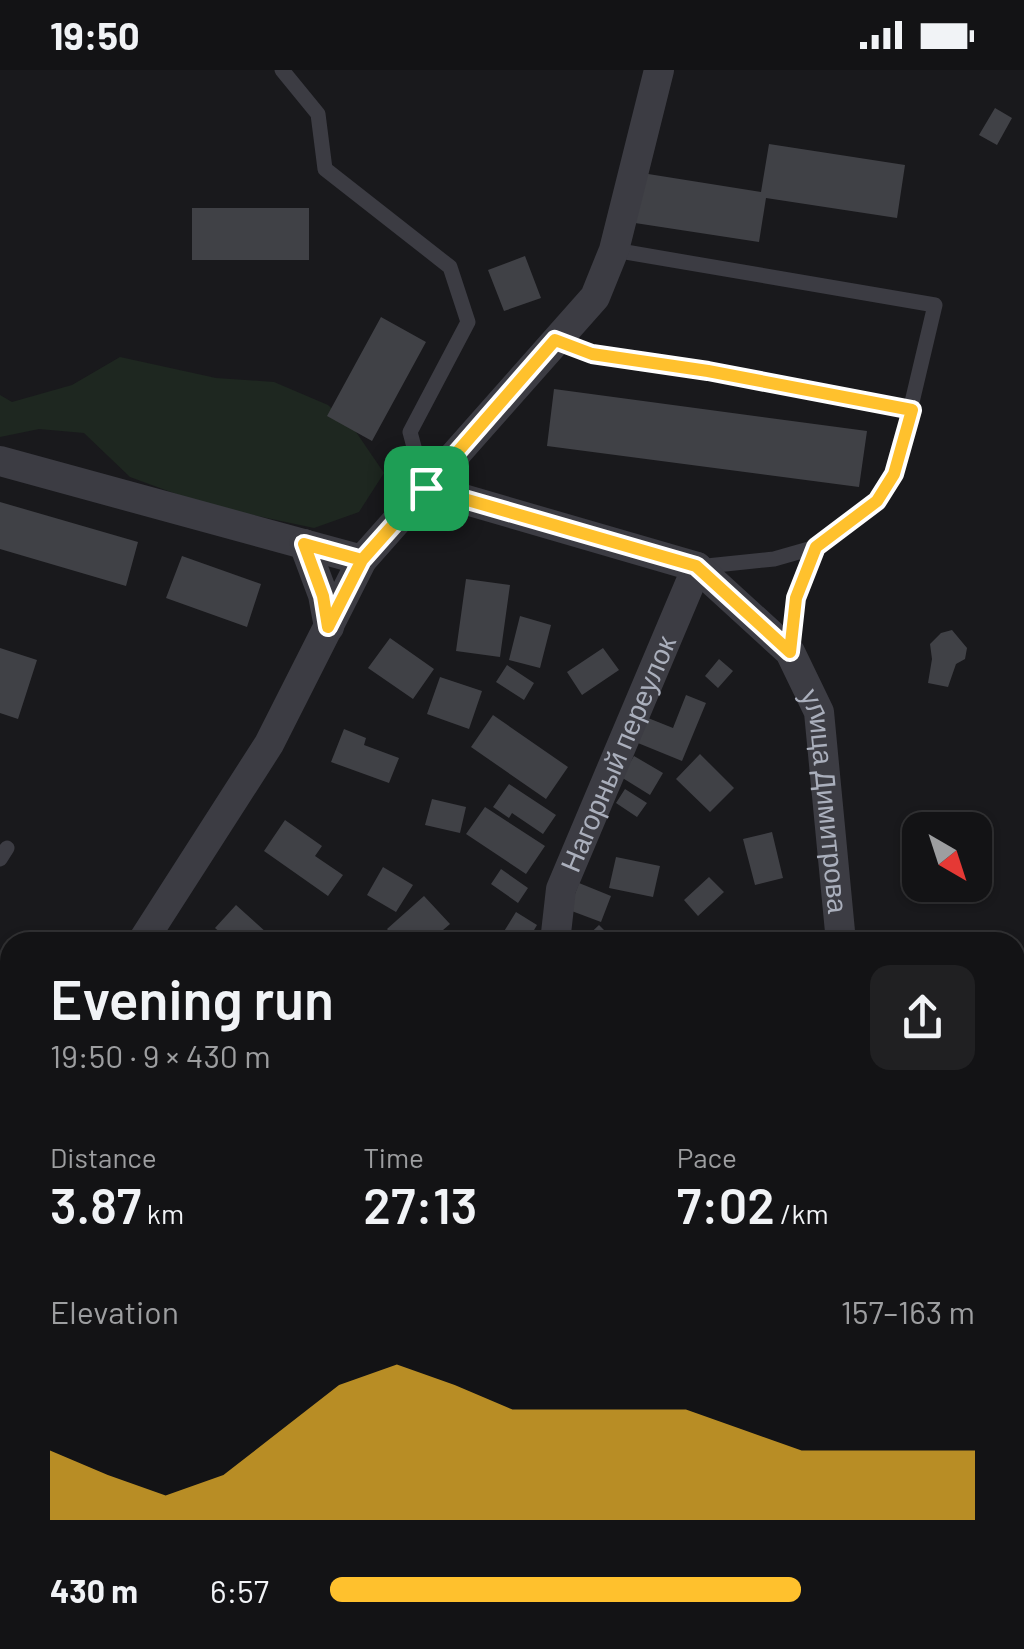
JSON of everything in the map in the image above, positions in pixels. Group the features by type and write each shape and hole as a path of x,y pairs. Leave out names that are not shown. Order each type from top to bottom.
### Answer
{"street":[{"path":"148,932 270,744 362,560 596,297 614,250 659,70"},
{"path":"0,461 362,560"},
{"name":"улица Димитрова","path":"426,488 696,566 790,652 819,712 840,932"},
{"path":"304,544 323,596 328,627"},
{"name":"Нагорный переулок","path":"556,932 561,888 696,566"}],"lane":[{"path":"282,70 318,114 325,169 450,267 468,322 410,432 426,488"},
{"path":"614,250 936,305 894,474 877,501 816,547 774,559 696,566"},
{"path":"555,340 592,354 708,371 912,410"},
{"path":"790,652 796,598 816,547"}],"shaded area":[{"path":"120,357 216,378 274,382 328,405 356,432 384,473 359,512 314,528 206,505 130,477 84,433 39,429 0,437 0,395 12,402 72,385"}],"building":[{"path":"995,108 1012,118 997,145 979,135"},
{"path":"769,144 905,165 897,218 766,198 759,242 635,223 642,173 761,192"},
{"path":"192,208 309,208 309,260 192,260"},
{"path":"525,256 541,298 504,311 488,270"},
{"path":"381,317 426,342 372,441 327,416"},
{"path":"554,389 867,431 859,487 547,446"},
{"path":"0,502 138,542 126,586 0,549"},
{"path":"182,556 261,584 247,627 166,598"},
{"path":"466,579 510,585 500,657 456,651"},
{"path":"520,616 551,625 540,668 509,660"},
{"path":"952,630 967,648 965,659 956,664 948,687 928,683 930,644 941,633"},
{"path":"390,638 434,669 413,699 368,668"},
{"path":"0,648 37,660 18,719 0,713"},
{"path":"603,648 619,670 582,695 567,672"},
{"path":"719,659 733,671 718,688 705,676"},
{"path":"507,665 534,683 524,700 496,682"},
{"path":"440,677 482,691 469,729 427,714"},
{"path":"686,695 706,703 682,761 633,741 643,716 673,728"},
{"path":"493,715 568,767 546,799 471,747"},
{"path":"344,729 366,738 364,745 399,758 389,783 331,762"},
{"path":"700,754 734,788 710,812 676,779"},
{"path":"634,756 663,773 650,795 621,777"},
{"path":"509,784 556,815 543,834 512,813 509,818 493,807"},
{"path":"625,789 647,803 637,817 616,803"},
{"path":"432,799 466,807 460,833 425,825"},
{"path":"485,807 545,846 526,874 466,834"},
{"path":"285,820 322,846 315,856 343,875 328,896 264,851"},
{"path":"772,832 783,878 755,885 743,839"},
{"path":"616,857 660,866 653,897 609,888"},
{"path":"383,867 413,885 396,912 367,895"},
{"path":"501,869 528,888 518,903 491,884"},
{"path":"709,877 724,892 698,916 684,900"},
{"path":"579,883 611,896 601,922 569,910"},
{"path":"424,896 450,924 441,932 387,929"},
{"path":"236,905 266,932 220,932 215,928"},
{"path":"516,912 537,925 533,932 504,932"}],"route":[{"path":"426,488 362,560 328,627 323,596 304,544 362,560 426,488 696,566 790,652 796,598 816,547 877,501 894,474 912,410 708,371 592,354 555,340 426,488"}]}
